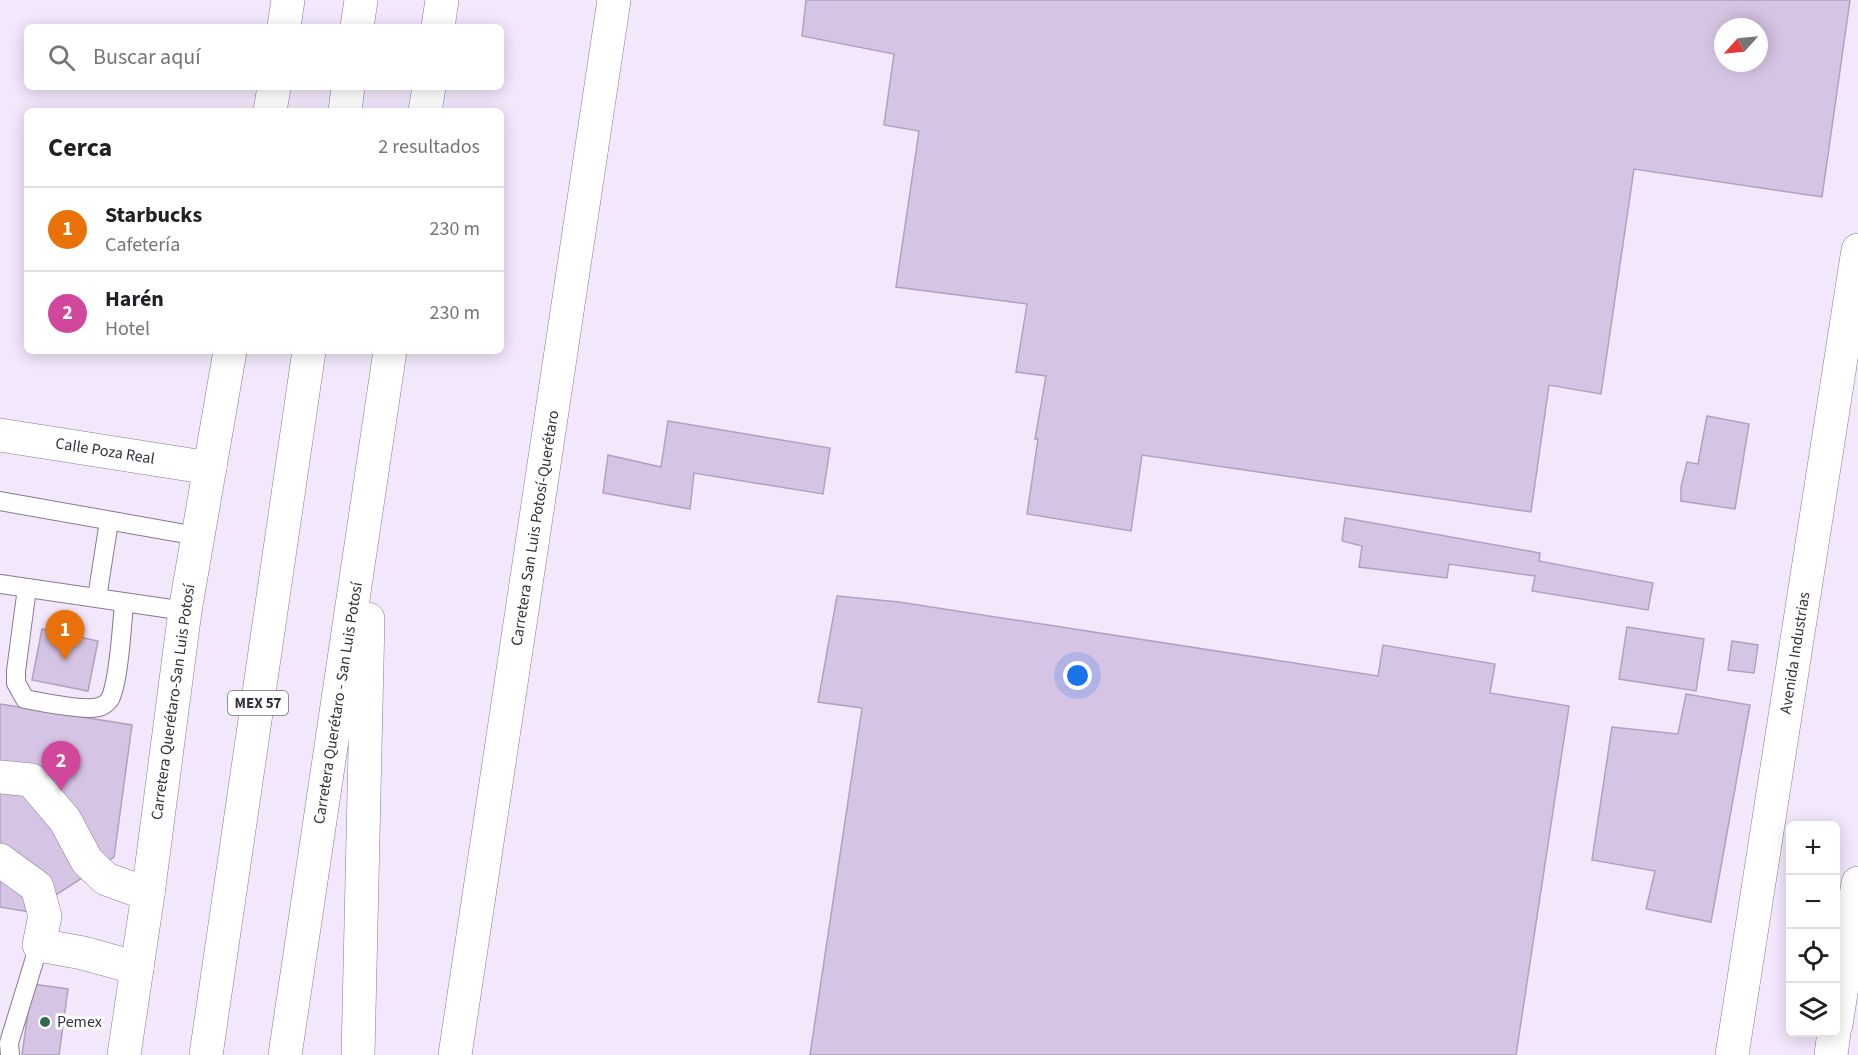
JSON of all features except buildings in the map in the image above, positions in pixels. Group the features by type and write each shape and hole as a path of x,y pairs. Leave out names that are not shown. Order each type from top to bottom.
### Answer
{"main road":[{"path":"284,24 288,0"},
{"path":"357,24 361,0"},
{"path":"438,24 442,0"},
{"name":"Carretera San Luis Potosí-Querétaro","path":"455,1055 614,0"},
{"path":"270,108 274,90"},
{"path":"345,108 348,90"},
{"path":"426,108 429,90"},
{"name":"Avenida Industrias","path":"1732,1055 1858,250"},
{"name":"Carretera Querétaro-San Luis Potosí","path":"124,1055 148,894 184,612 229,354"},
{"name":"MEX 57","path":"206,1055 309,354"},
{"name":"Carretera Querétaro - San Luis Potosí","path":"285,1055 390,354"},
{"name":"Calle Poza Real","path":"0,435 210,468"},
{"path":"358,1055 371,480"},
{"path":"0,777 31,780 65,820 87,861 106,879 148,894"},
{"path":"0,860 38,887 45,916 39,945 83,953 137,968"},
{"path":"1840,999 1858,884"},
{"path":"1831,1055 1833,1037"}],"lane":[{"path":"0,501 197,536"},
{"path":"97,598 109,520"},
{"path":"0,584 184,612"},
{"path":"27,588 16,683 25,699 39,702 88,708 99,707 108,701 114,687 124,603"},
{"path":"10,1055 9,1043 39,945"}],"place":[{"name":"Starbucks","path":"65,660"},
{"name":"Harén","path":"61,791"},
{"name":"Pemex","path":"45,1022"}]}
